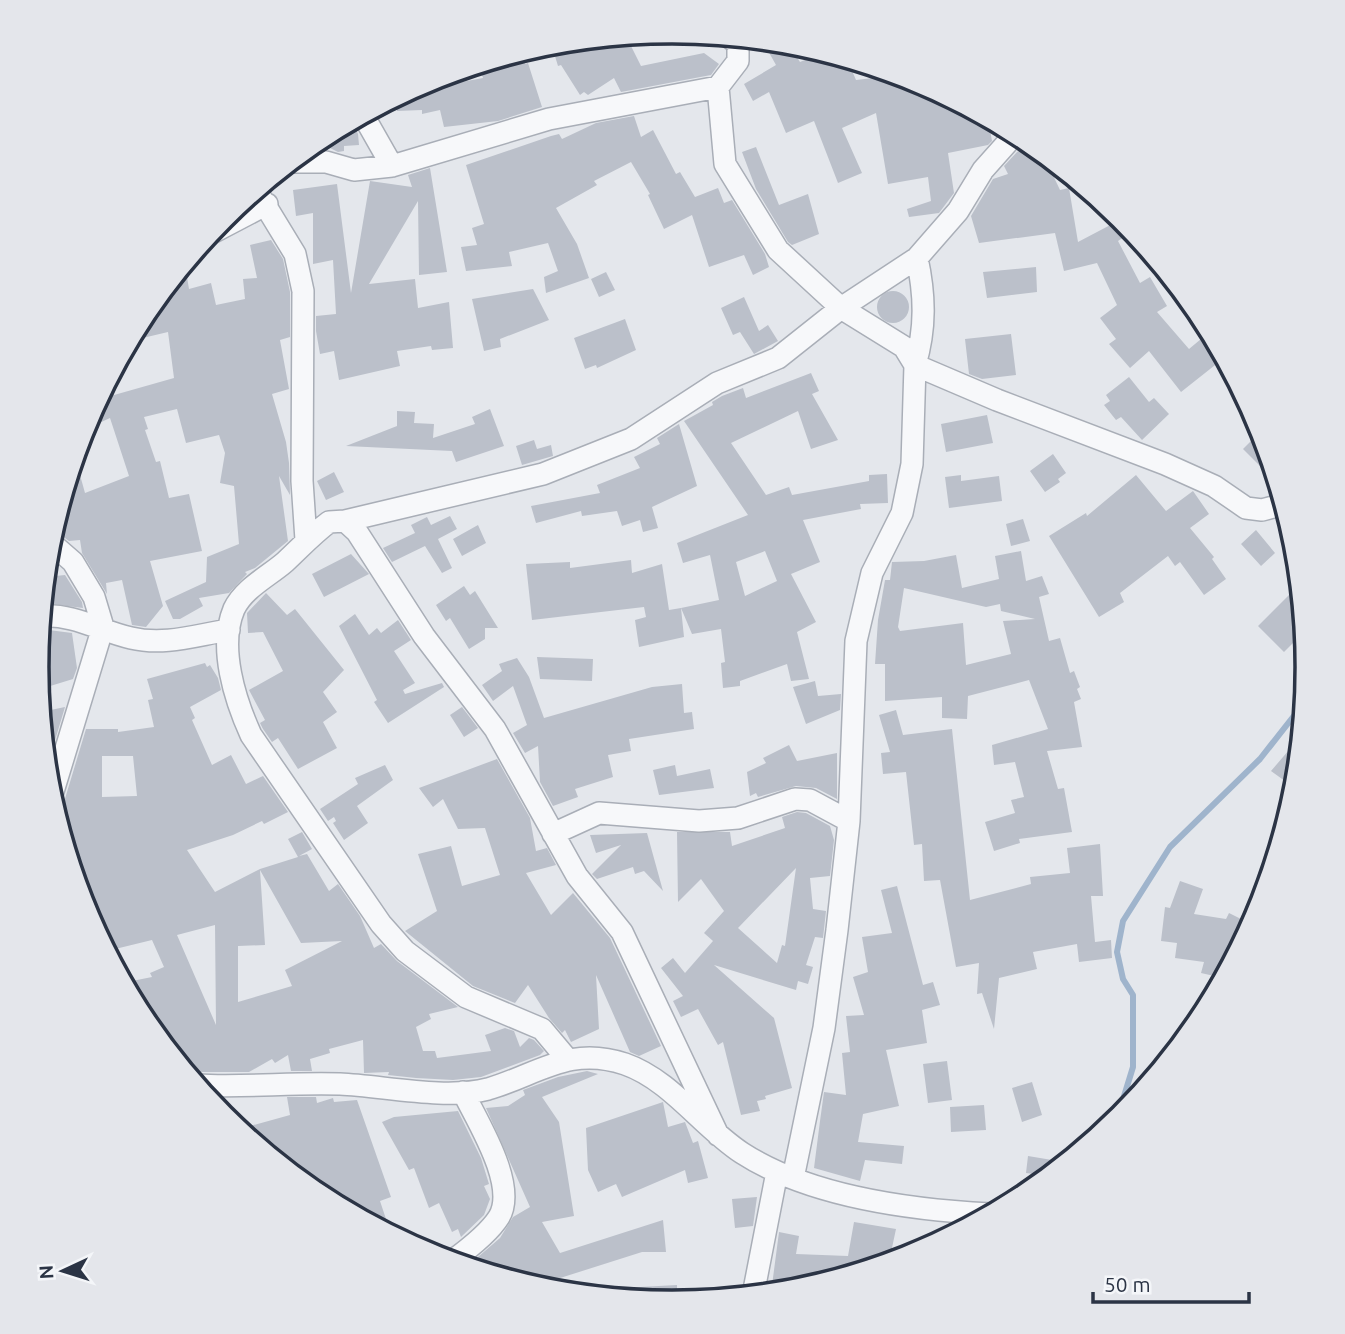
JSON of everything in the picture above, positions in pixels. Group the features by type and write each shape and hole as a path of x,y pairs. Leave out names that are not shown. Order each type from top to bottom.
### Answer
{"street":[{"path":"738,47 737,61 718,87 725,164 778,250 841,308 904,346 915,365 997,400 1165,464 1214,486 1246,508 1262,510 1275,506"},
{"path":"308,162 326,162 354,170 392,166 549,119 718,87"},
{"path":"367,124 392,166"},
{"path":"568,1060 542,1029 466,997 405,951 382,924 251,735 235,688 229,631 235,608 249,590 329,522 345,521 543,474 631,439 717,383 778,358 841,308 917,258 958,211 984,170 1008,142"},
{"path":"262,198 295,254 303,291 302,481 306,540"},
{"path":"756,1285 824,1028 849,821 856,641 872,573 901,513 912,464 915,365 922,342 925,293 917,258"},
{"path":"345,521 357,532 424,636 495,729 578,876 622,932 718,1135"},
{"path":"59,773 103,627 94,597 74,562 60,550"},
{"path":"52,615 103,627 129,638 157,642 229,631"},
{"path":"553,834 599,813 699,821 737,818 795,799 810,800 849,821"},
{"path":"210,1085 337,1084 463,1091 487,1089 555,1061 624,1064 646,1075 742,1154 785,1175 887,1204 923,1210 973,1213"},
{"path":"461,1253 499,1216 506,1194 501,1174 463,1091"}],"building":[{"path":"631,45 641,66 704,53 719,64 711,75 621,92 614,78 588,95 584,92 580,95 561,65 558,66 555,55"},
{"path":"768,52 797,57 800,62 807,59 852,71 856,80 875,78 911,91 984,127 990,131 992,141 988,145 948,153 954,193 939,213 909,217 907,209 931,201 928,177 888,184 876,113 842,128 862,173 838,183 814,121 786,133 769,92 753,101 744,84 776,65"},
{"path":"528,63 542,107 498,121 444,127 440,110 422,114 422,110 397,111 397,108 434,91 456,83 483,78 482,74"},
{"path":"634,116 641,137 653,130 676,174 680,172 695,197 718,188 724,203 732,200 765,254 769,267 753,275 744,255 709,267 692,215 664,229 648,195 650,194 631,162 594,181 597,185 556,208 577,244 589,278 546,293 544,277 558,271 548,243 509,252 512,266 466,271 461,247 477,245 472,228 484,224 466,165 551,136 559,134 562,139 596,123"},
{"path":"356,130 359,145 344,146 344,151 338,152 329,147"},
{"path":"756,147 779,205 808,194 819,234 792,245 788,242 756,189 742,152"},
{"path":"1021,150 1052,173 1060,190 1069,188 1078,242 1113,226 1124,237 1118,241 1140,283 1150,277 1167,306 1157,312 1189,349 1202,338 1217,364 1181,392 1149,351 1130,368 1109,344 1116,339 1100,318 1117,305 1097,263 1064,271 1055,233 979,243 971,216 993,179 1008,174 1004,166"},
{"path":"430,168 447,272 419,275 418,201 369,284 415,279 418,308 449,302 453,348 432,350 431,346 397,351 400,366 339,380 334,351 320,354 316,331 316,316 336,314 333,260 313,264 313,213 296,216 293,190 337,184 351,293 370,181 412,187 408,175"},
{"path":"271,240 283,259 290,292 290,337 280,340 289,389 272,394 286,442 289,463 290,495 279,476 288,541 255,568 245,572 247,574 229,593 199,598 203,606 180,619 173,619 165,601 206,582 207,557 239,544 234,486 220,483 225,453 219,435 186,443 177,409 144,417 148,429 145,430 156,462 160,461 169,498 189,494 202,551 150,561 163,606 146,627 132,625 122,580 106,583 107,594 82,553 80,540 69,541 63,536 80,474 85,493 129,476 110,418 99,423 112,396 174,378 168,332 144,338 187,277 189,289 211,283 216,305 245,299 243,279 257,278 250,245"},
{"path":"1036,267 1037,292 987,298 983,272"},
{"path":"606,272 615,290 599,297 591,279"},
{"path":"533,289 549,320 500,339 501,347 484,351 472,299"},
{"path":"893,291 904,296 909,307 904,318 893,323 882,318 877,307 882,296"},
{"path":"744,297 759,331 768,325 778,341 754,354 740,332 733,335 721,308"},
{"path":"625,319 636,350 597,368 596,365 585,369 574,338"},
{"path":"1011,334 1016,375 982,379 969,374 965,339"},
{"path":"811,373 819,391 812,394 838,440 811,449 798,411 731,443 766,495 789,487 792,495 869,481 869,475 887,474 888,503 860,504 861,509 803,520 820,562 791,574 816,622 797,632 809,679 791,681 787,664 740,681 740,686 723,688 721,663 725,662 721,629 692,634 681,608 719,600 710,555 683,563 677,543 748,515 684,421 713,405 712,402 722,396 743,388 746,398","holes":["765,551 777,581 745,596 736,562"]},
{"path":"1129,377 1149,402 1154,398 1169,414 1142,440 1121,417 1116,420 1104,405 1110,401 1106,395"},
{"path":"490,409 504,446 456,462 452,451 346,446 397,426 397,411 415,412 414,423 434,424 433,438 475,424 472,417"},
{"path":"987,415 993,443 946,452 941,424"},
{"path":"679,424 697,486 652,507 658,528 643,532 640,520 622,526 617,511 582,516 581,511 536,523 531,506 600,493 597,485 640,468 634,457 660,444 657,438"},
{"path":"534,440 537,449 551,445 553,456 522,465 516,446"},
{"path":"1252,440 1264,470 1243,449"},
{"path":"1053,454 1066,473 1058,479 1060,482 1045,492 1030,471"},
{"path":"334,472 344,492 326,500 317,481"},
{"path":"961,475 961,481 999,476 1002,501 949,508 945,477"},
{"path":"1136,475 1166,511 1193,491 1209,514 1190,528 1214,557 1212,559 1226,579 1204,595 1180,562 1175,566 1168,556 1120,593 1124,602 1099,617 1049,536 1086,513 1087,516"},
{"path":"450,516 457,529 438,539 452,568 442,573 425,546 392,562 383,548 415,533 411,525 427,517 431,525"},
{"path":"1023,519 1030,541 1011,546 1006,524"},
{"path":"478,525 486,543 462,556 453,539"},
{"path":"1256,530 1275,553 1261,566 1241,544"},
{"path":"1021,551 1026,581 1042,576 1049,594 1039,597 1049,641 1060,638 1070,673 1074,671 1080,687 1077,689 1081,699 1074,702 1082,747 1047,751 1058,789 1064,788 1072,832 1019,839 1020,843 994,851 985,822 1015,813 1011,800 1024,797 1015,762 994,765 992,745 1048,729 1029,680 968,696 967,719 942,718 942,697 885,701 885,664 875,664 878,620 885,580 890,580 892,562 924,561 956,555 962,588 999,579 995,556","holes":["904,588 986,607 1000,604 1001,611 1035,619 1003,621 1011,654 966,665 963,623 900,631 898,627"]},
{"path":"351,554 369,574 324,597 312,574"},
{"path":"631,560 632,573 662,564 669,610 681,608 684,637 639,647 635,620 646,617 644,607 532,620 526,564 570,562 570,568"},
{"path":"65,575 83,608 53,604 56,576"},
{"path":"464,586 470,595 475,591 498,628 485,628 485,639 469,649 450,618 446,621 436,605"},
{"path":"266,593 287,615 295,609 344,670 323,692 337,712 323,722 337,748 298,769 278,738 272,742 263,729 260,723 265,720 249,690 283,671 263,632 248,633 247,613"},
{"path":"1291,593 1295,641 1284,652 1258,626"},
{"path":"355,614 369,635 377,628 381,633 398,620 411,640 394,651 415,683 403,690 405,694 442,683 444,687 388,723 374,702 377,700 339,626"},
{"path":"51,630 72,633 77,668 73,679 50,686"},
{"path":"537,657 593,659 592,681 540,679"},
{"path":"517,658 529,677 544,718 652,687 682,684 684,713 692,712 694,729 629,739 631,751 608,755 613,777 575,789 578,797 553,806 540,782 538,746 525,753 513,733 527,725 513,686 493,701 482,685 502,671 499,664"},
{"path":"205,663 207,667 210,665 221,690 190,707 195,718 192,720 212,765 231,755 246,784 263,776 288,812 264,824 262,821 233,835 187,850 215,892 260,869 298,857 288,839 302,832 312,849 299,856 307,854 329,891 338,884 360,916 374,948 381,944 397,961 458,1007 429,1014 431,1019 416,1027 423,1051 435,1051 437,1058 491,1051 485,1035 505,1028 514,1031 520,1047 529,1038 544,1051 540,1055 481,1077 453,1080 388,1075 389,1072 364,1073 363,1040 329,1049 330,1053 310,1059 312,1071 291,1071 288,1055 275,1063 272,1059 249,1072 199,1072 154,1013 134,981 152,977 150,973 164,967 152,940 117,949 114,943 82,867 64,802 86,729 118,729 118,732 154,727 148,700 153,699 147,679","holes":["102,756 133,756 137,796 102,797","260,870 301,943 342,941 285,970 292,986 238,1002 238,946 265,945","215,925 216,1025 177,935"]},
{"path":"815,681 818,696 841,694 840,710 806,724 793,687"},
{"path":"65,707 54,742 51,710"},
{"path":"462,707 478,728 464,737 450,715"},
{"path":"896,710 903,735 952,729 970,900 1031,884 1030,877 1070,873 1067,848 1100,844 1103,896 1091,896 1095,942 1111,940 1112,958 1079,962 1077,944 1033,952 1037,969 999,978 994,1029 982,993 977,994 979,963 956,967 940,880 924,881 922,844 914,845 906,772 883,774 881,753 890,752 879,715"},
{"path":"789,745 797,761 837,753 837,799 816,788 796,786 758,797 756,793 750,796 747,772 766,763 763,758"},
{"path":"1290,749 1285,781 1271,771"},
{"path":"497,759 530,818 536,851 547,848 556,865 526,873 551,915 573,893 610,938 661,1046 639,1056 630,1052 596,975 599,1029 571,1042 565,1030 562,1033 549,1018 528,985 515,1003 473,986 405,931 437,911 418,854 451,846 462,886 500,875 485,828 458,829 443,799 433,807 419,788"},
{"path":"385,765 393,780 357,806 368,823 344,840 333,823 336,821 334,817 328,821 320,809 358,784 355,778"},
{"path":"675,765 677,776 710,769 714,788 659,795 653,770"},
{"path":"797,812 806,813 830,826 834,840 830,876 810,878 813,909 826,911 823,938 815,937 806,965 813,967 808,984 798,981 796,990 714,965 774,1018 792,1088 765,1096 766,1099 757,1101 760,1111 741,1115 723,1042 718,1045 698,1009 681,1017 673,1001 683,996 661,968 673,958 685,973 713,941 704,933 724,911 701,879 678,902 677,832 730,832 732,846 785,828 782,817","holes":["796,868 785,946 782,945 777,963 738,928"]},
{"path":"647,833 663,891 644,871 635,874 633,867 597,879 592,874 621,845 596,853 590,835"},
{"path":"1180,881 1203,889 1194,914 1226,919 1229,913 1242,919 1214,976 1201,973 1204,962 1175,958 1177,943 1161,941 1165,907 1170,908"},
{"path":"897,886 923,985 933,982 940,1005 922,1010 927,1043 886,1050 899,1106 863,1114 858,1142 904,1146 902,1164 865,1160 860,1181 814,1168 824,1092 846,1095 842,1053 850,1052 846,1016 864,1015 853,977 868,972 862,937 892,933 881,890"},
{"path":"947,1061 952,1100 928,1103 923,1064"},
{"path":"587,1071 598,1074 542,1097 559,1122 574,1216 542,1222 560,1253 663,1220 666,1252 642,1252 557,1279 476,1258 500,1238 513,1217 530,1207 486,1108 508,1106 525,1095 523,1090 558,1077"},
{"path":"1032,1082 1042,1115 1022,1122 1012,1088"},
{"path":"287,1097 316,1097 317,1103 333,1098 334,1102 357,1100 391,1197 380,1201 386,1220 326,1185 251,1126 290,1115"},
{"path":"663,1102 668,1127 685,1122 693,1143 698,1141 708,1178 688,1183 685,1170 622,1197 616,1184 598,1192 588,1170 586,1128"},
{"path":"984,1105 986,1130 951,1132 950,1107"},
{"path":"458,1111 481,1158 489,1184 484,1186 490,1199 484,1215 461,1237 458,1229 452,1232 439,1203 429,1208 414,1168 409,1170 382,1122 394,1117"},
{"path":"1028,1156 1052,1160 1034,1174 1026,1173"},
{"path":"757,1197 753,1226 735,1228 732,1199"},
{"path":"854,1222 896,1229 892,1250 834,1269 772,1282 779,1232 799,1236 796,1254 848,1256"},
{"path":"677,1285 677,1290 622,1288"}],"waterway":[{"path":"1124,1096 1133,1067 1133,995 1123,979 1117,952 1123,921 1170,847 1260,759 1293,717"}]}
